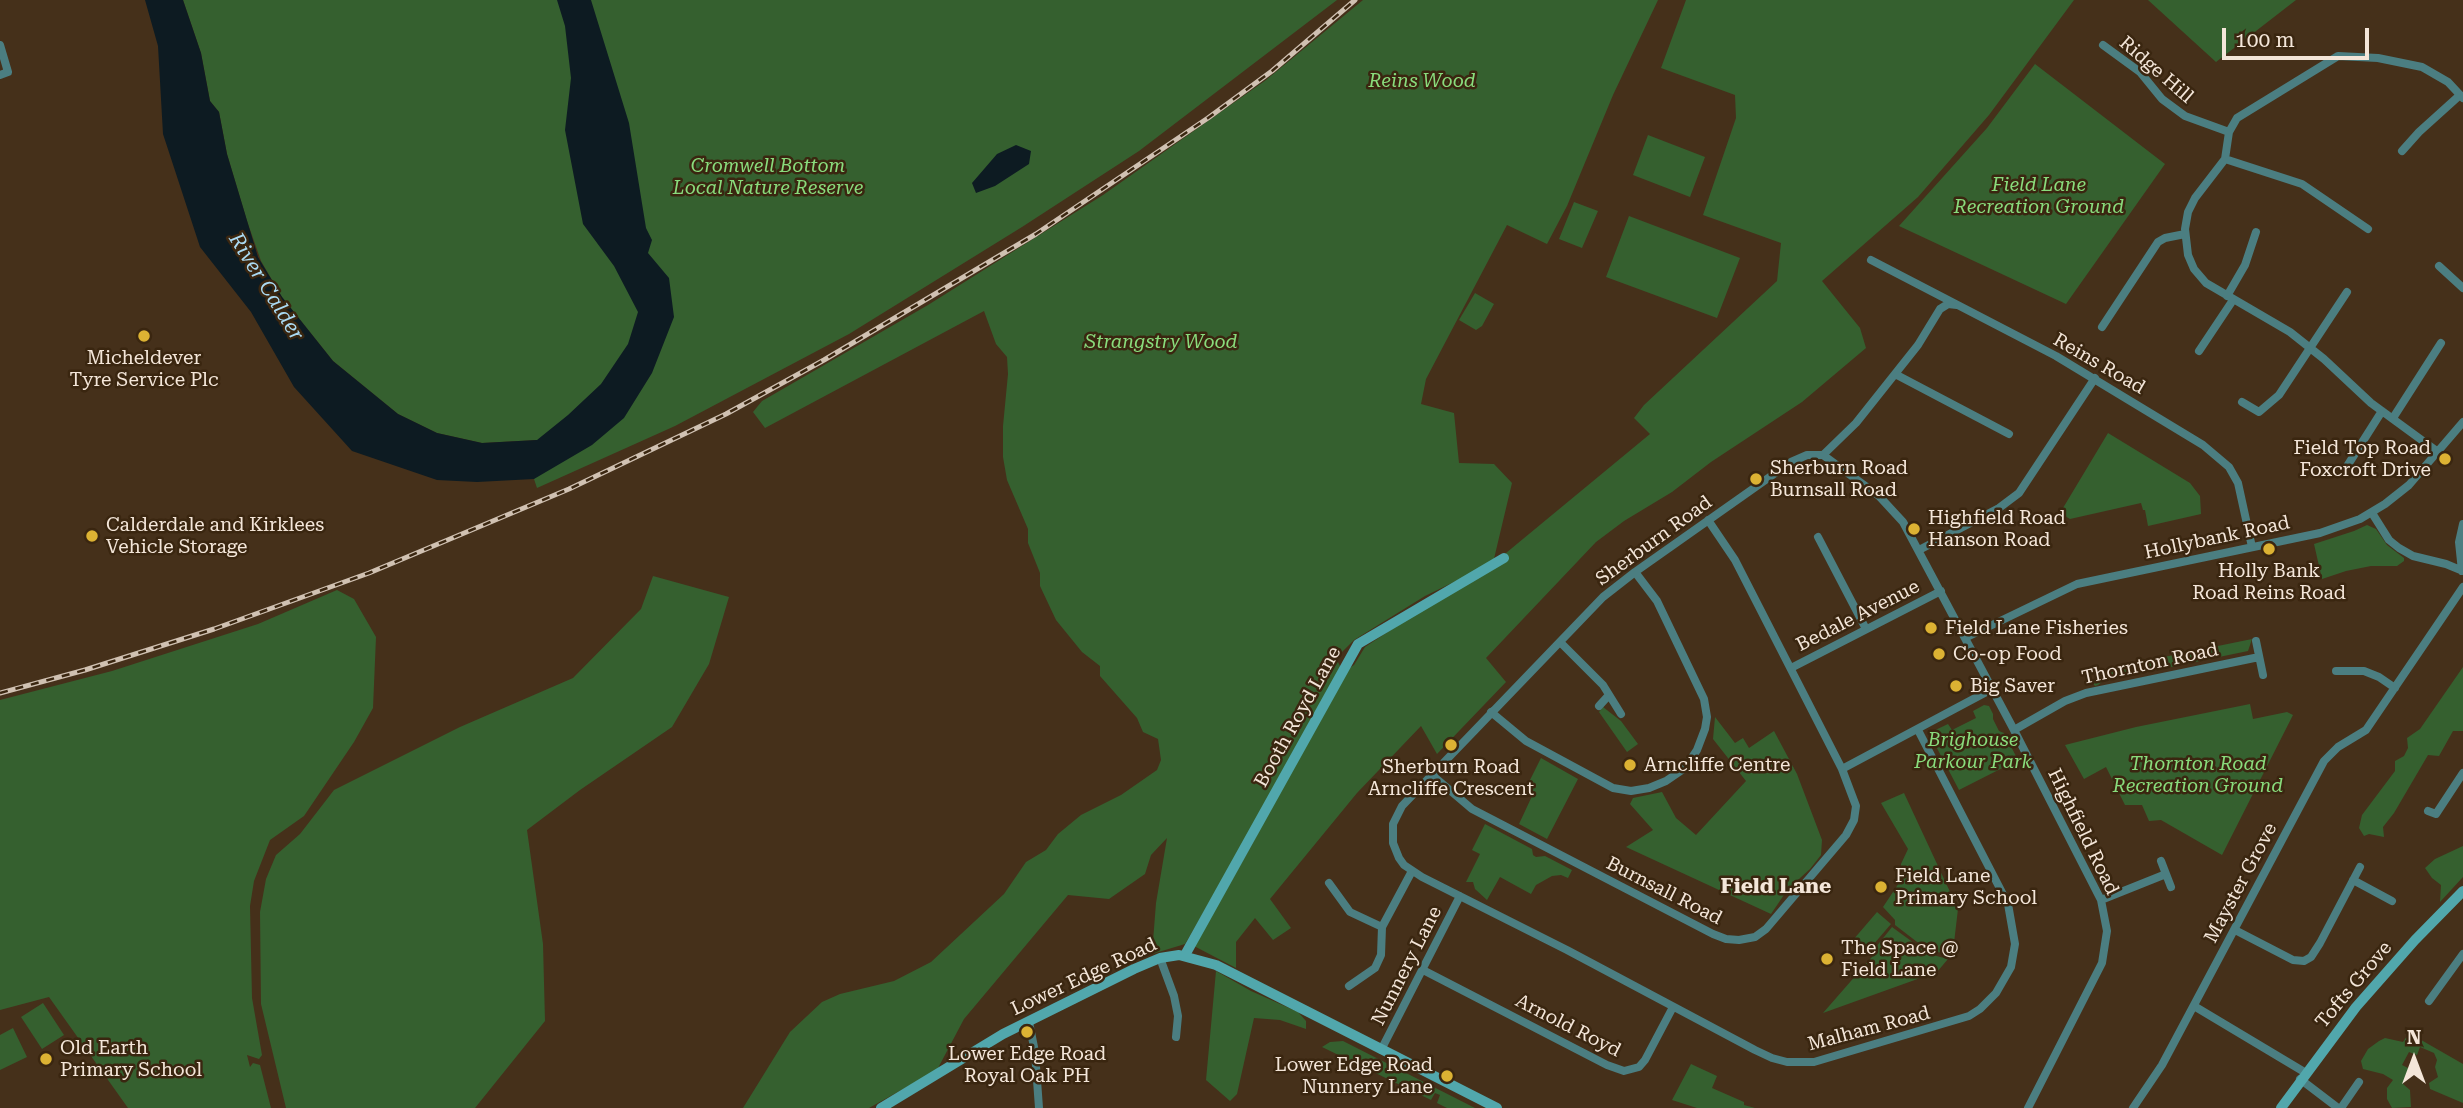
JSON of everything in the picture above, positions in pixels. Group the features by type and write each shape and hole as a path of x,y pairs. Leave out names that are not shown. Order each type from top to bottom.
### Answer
{"street":[{"path":"0,44 8,72 0,75"},
{"name":"Ridge Hill","path":"2103,45 2140,72 2162,99 2185,116 2229,132"},
{"path":"2402,151 2435,117 2462,96 2448,82 2422,66 2343,55 2244,112 2229,132 2225,159 2195,198 2188,212 2185,234 2188,255 2194,269 2211,287 2267,317 2312,348 2362,396 2438,452"},
{"path":"2225,159 2302,184 2368,229"},
{"path":"2199,351 2230,298 2256,232"},
{"path":"2102,327 2158,242 2185,234"},
{"name":"Reins Road","path":"1871,260 2095,378 2203,445 2229,467 2241,490 2252,547"},
{"path":"2439,266 2463,288"},
{"path":"2242,402 2259,412 2279,395 2347,292"},
{"name":"Sherburn Road","path":"1412,871 1395,851 1393,824 1402,806 1491,712 1603,597 1635,572 1791,462 1807,455 1822,455 1856,423 1925,337 1940,309 1948,304 1957,305"},
{"path":"2393,418 2441,343"},
{"path":"1895,374 2009,434"},
{"path":"1919,550 1992,512 2020,493 2095,378"},
{"path":"2344,471 2382,411"},
{"name":"Hollybank Road","path":"1965,638 2077,584 2320,533 2372,513 2410,485 2463,422"},
{"name":"Highfield Road","path":"1822,455 1890,506 1903,522 2101,900 2107,930 2102,963 2028,1108"},
{"path":"2372,513 2389,540 2405,552 2463,571 2459,542 2463,524"},
{"name":"Burnsall Road","path":"1432,775 1472,809 1674,916 1726,939 1755,937 1766,929 1846,835 1854,820 1856,806 1842,769 1735,559 1708,520"},
{"path":"1818,537 1866,629"},
{"name":"Booth Royd Lane","path":"1185,956 1358,645 1504,558"},
{"path":"1491,712 1526,741 1619,790 1640,790 1655,786 1685,768 1697,750 1705,729 1707,717 1704,699 1657,601 1635,572"},
{"name":"Mayster Grove","path":"2133,1108 2162,1065 2324,761 2337,747 2366,730 2463,587"},
{"name":"Bedale Avenue","path":"1791,668 1941,591"},
{"path":"2256,641 2263,675"},
{"path":"1560,642 1603,685 1621,714"},
{"name":"Thornton Road","path":"2014,730 2065,701 2086,693 2259,657"},
{"path":"2336,671 2364,671 2395,688"},
{"path":"1842,769 1992,690"},
{"path":"1599,706 1609,695"},
{"name":"Malham Road","path":"1412,871 1772,1058 1800,1063 1821,1060 1961,1019 1979,1009 1996,993 2006,979 2014,956 2015,932 2008,904 1918,730"},
{"path":"2428,811 2437,814 2463,773"},
{"path":"2161,861 2171,887"},
{"path":"2235,930 2292,960 2304,961 2311,957 2320,943 2360,867"},
{"path":"1349,986 1374,968 1381,955 1382,927 1412,871"},
{"path":"2101,900 2166,874"},
{"path":"2353,880 2392,901"},
{"path":"1329,883 1350,912 1382,927"},
{"name":"Tofts Grove","path":"2281,1108 2373,988 2463,891"},
{"name":"Nunnery Lane","path":"1381,1050 1460,896"},
{"path":"2429,1001 2463,954"},
{"name":"Lower Edge Road","path":"881,1108 993,1040 1120,975 1160,958 1185,956 1216,965 1497,1108"},
{"path":"1160,958 1178,1016 1175,1037"},
{"name":"Arnold Royd","path":"1423,970 1607,1065 1624,1071 1639,1067 1646,1060 1673,1007"},
{"path":"2194,1006 2303,1076 2340,1108 2359,1082"},
{"path":"1029,1022 1035,1052 1039,1108"}],"green space":[{"name":"Cromwell Bottom Local Nature Reserve","path":"183,0 1337,0 1139,151 849,334 675,426 537,488 534,479 537,440 482,443 437,433 398,414 333,361 282,297 261,261 247,221 227,154 219,112 210,101 201,53"},
{"path":"1363,0 1658,0 1613,95 1567,206 1547,244 1507,225 1426,379 1421,404 1454,413 1459,463 1494,464 1512,483 1493,563 1425,596 1354,640 1336,658 1343,672 1354,665 1365,647 1415,614 1494,569 1506,553 1650,434 1634,418 1644,405 1777,281 1781,243 1703,215 1736,118 1735,95 1661,68 1686,0 2074,0 1989,115 1918,197 1822,281 1860,328 1866,348 1802,402 1596,542 1486,658 1506,682 1437,754 1421,726 1357,793 1270,899 1291,928 1273,940 1255,918 1236,942 1236,968 1194,946 1253,843 1264,821 1260,821 1255,829 1252,829 1185,944 1152,954 1156,903 1167,838 1151,855 1145,874 1109,899 1068,895 964,1019 937,1070 869,1108 743,1108 790,1032 822,1002 840,994 894,981 931,962 1004,894 1026,862 1046,850 1058,834 1081,815 1121,795 1157,770 1161,760 1158,739 1143,732 1137,718 1100,676 1100,666 1082,652 1056,620 1040,586 1040,573 1028,543 1028,529 1007,480 1003,457 1007,357 996,344 984,311 765,428 753,412 762,401 928,305 1103,195 1266,80"},
{"path":"2148,0 2296,0 2216,62"},
{"name":"Field Lane Recreation Ground","path":"2035,64 2165,164 2066,304 1899,226 1987,128"},
{"path":"1648,135 1705,157 1690,197 1633,175"},
{"path":"1574,202 1598,211 1582,248 1559,239"},
{"path":"1629,216 1740,258 1717,318 1606,277"},
{"path":"1475,293 1494,304 1482,326 1476,330 1459,320"},
{"path":"2108,433 2190,483 2200,496 2201,514 2148,526 2141,503 2070,519 2060,513"},
{"path":"2367,525 2376,529 2387,545 2404,558 2404,561 2397,566 2371,566 2322,579 2314,544"},
{"path":"653,576 729,597 709,664 672,727 527,830 543,944 545,1021 475,1108 286,1108 261,1004 260,912 266,879 276,855 300,834 334,790 460,727 573,678 641,609"},
{"path":"337,590 354,599 376,637 373,708 354,742 304,816 270,840 254,881 250,906 252,998 262,1055 259,1059 247,1055 250,1067 253,1063 260,1065 271,1108 128,1108 49,997 0,1010 0,700 112,671 258,624"},
{"path":"2252,639 2248,651 2103,681 2095,686 2092,682 2125,665"},
{"path":"2463,667 2463,731 2453,731 2439,756 2428,755 2383,827 2384,837 2369,834 2364,836 2359,828 2362,815 2395,771 2395,761 2404,756 2408,748 2407,738 2420,729"},
{"name":"Thornton Road Recreation Ground","path":"2250,704 2253,719 2287,712 2293,715 2222,855 2161,820 2149,821 2142,805 2125,805 2106,767 2084,779 2065,745 2136,727"},
{"name":"Brighouse Parkour Park","path":"1984,705 1989,706 1999,731 2004,733 2018,760 1959,790 1929,733 1948,724 1952,730 1976,718 1973,711"},
{"path":"1603,707 1621,721 1638,744 1627,752 1599,712"},
{"path":"1715,717 1735,743 1743,738 1749,748 1774,731 1797,774 1822,840 1821,855 1788,889 1771,914 1626,847 1653,830 1630,804 1633,798 1662,792 1676,818 1696,835 1746,781 1713,739"},
{"path":"1541,758 1578,779 1547,839 1519,824 1533,794 1525,790"},
{"path":"1904,793 1958,909 1950,954 1931,951 1921,945 1895,925 1895,920 1883,907 1899,883 1901,864 1908,849 1881,803"},
{"path":"1485,824 1532,849 1536,857 1545,856 1572,870 1568,878 1561,875 1552,876 1536,885 1531,894 1500,877 1487,900 1475,889 1473,882 1466,882 1480,854 1472,850"},
{"path":"2463,846 2463,877 2440,902 2441,885 2425,868 2435,859"},
{"path":"1877,912 1891,924 1867,952 1853,940"},
{"path":"1892,927 1929,954 1948,959 1937,972 1823,1013 1878,950 1876,947"},
{"path":"1216,971 1251,991 1298,1012 1306,1021 1306,1029 1280,1020 1254,1018 1237,1094 1230,1101 1206,1080"},
{"path":"43,1003 64,1035 42,1049 21,1017"},
{"path":"13,1028 27,1057 0,1070 0,1035"},
{"path":"2409,1033 2463,1064 2463,1103 2430,1089 2429,1083 2438,1077 2435,1067 2437,1060 2434,1053 2420,1047 2417,1055 2409,1052 2402,1065 2410,1069 2403,1084 2410,1090 2411,1107 2392,1108 2387,1099 2387,1088 2393,1080 2383,1074 2363,1069 2361,1061 2368,1049 2379,1041 2385,1038 2403,1042"},
{"path":"1343,1041 1475,1108 1447,1108 1437,1103 1440,1095 1435,1093 1431,1100 1322,1047 1330,1042"},
{"path":"1691,1064 1717,1076 1712,1088 1755,1108 1697,1108 1672,1100"}],"water":[{"name":"River Calder","path":"145,0 183,0 201,53 210,101 219,112 227,154 258,257 282,297 333,361 398,414 437,433 482,443 537,440 568,415 601,384 628,344 638,312 614,266 583,224 565,130 571,78 565,26 557,0 591,0 629,123 646,228 652,240 648,253 669,278 674,317 652,373 624,418 592,445 534,479 477,482 437,480 352,451 294,387 251,312 200,247 163,134 158,46"},
{"path":"1016,145 1031,151 1029,164 995,186 976,193 972,183 997,154"}],"railway":[{"path":"0,693 85,670 214,629 369,573 569,489 726,414 824,360 1036,234 1208,118 1272,71 1355,0"}],"place":[{"name":"Micheldever Tyre Service Plc","path":"144,336"},
{"name":"Field Top Road Foxcroft Drive","path":"2445,459"},
{"name":"Sherburn Road Burnsall Road","path":"1756,479"},
{"name":"Highfield Road Hanson Road","path":"1914,529"},
{"name":"Calderdale and Kirklees Vehicle Storage","path":"92,536"},
{"name":"Holly Bank Road Reins Road","path":"2269,549"},
{"name":"Field Lane Fisheries","path":"1931,628"},
{"name":"Co-op Food","path":"1939,654"},
{"name":"Big Saver","path":"1956,686"},
{"name":"Sherburn Road Arncliffe Crescent","path":"1451,745"},
{"name":"Arncliffe Centre","path":"1630,765"},
{"name":"Field Lane Primary School","path":"1881,887"},
{"name":"The Space @ Field Lane","path":"1827,959"},
{"name":"Lower Edge Road Royal Oak PH","path":"1027,1032"},
{"name":"Old Earth Primary School","path":"46,1059"},
{"name":"Lower Edge Road Nunnery Lane","path":"1447,1076"}],"district":[{"name":"Field Lane","path":"1776,887"}],"park label":[{"name":"Reins Wood","path":"1422,81"},
{"name":"Strangstry Wood","path":"1161,342"}]}
